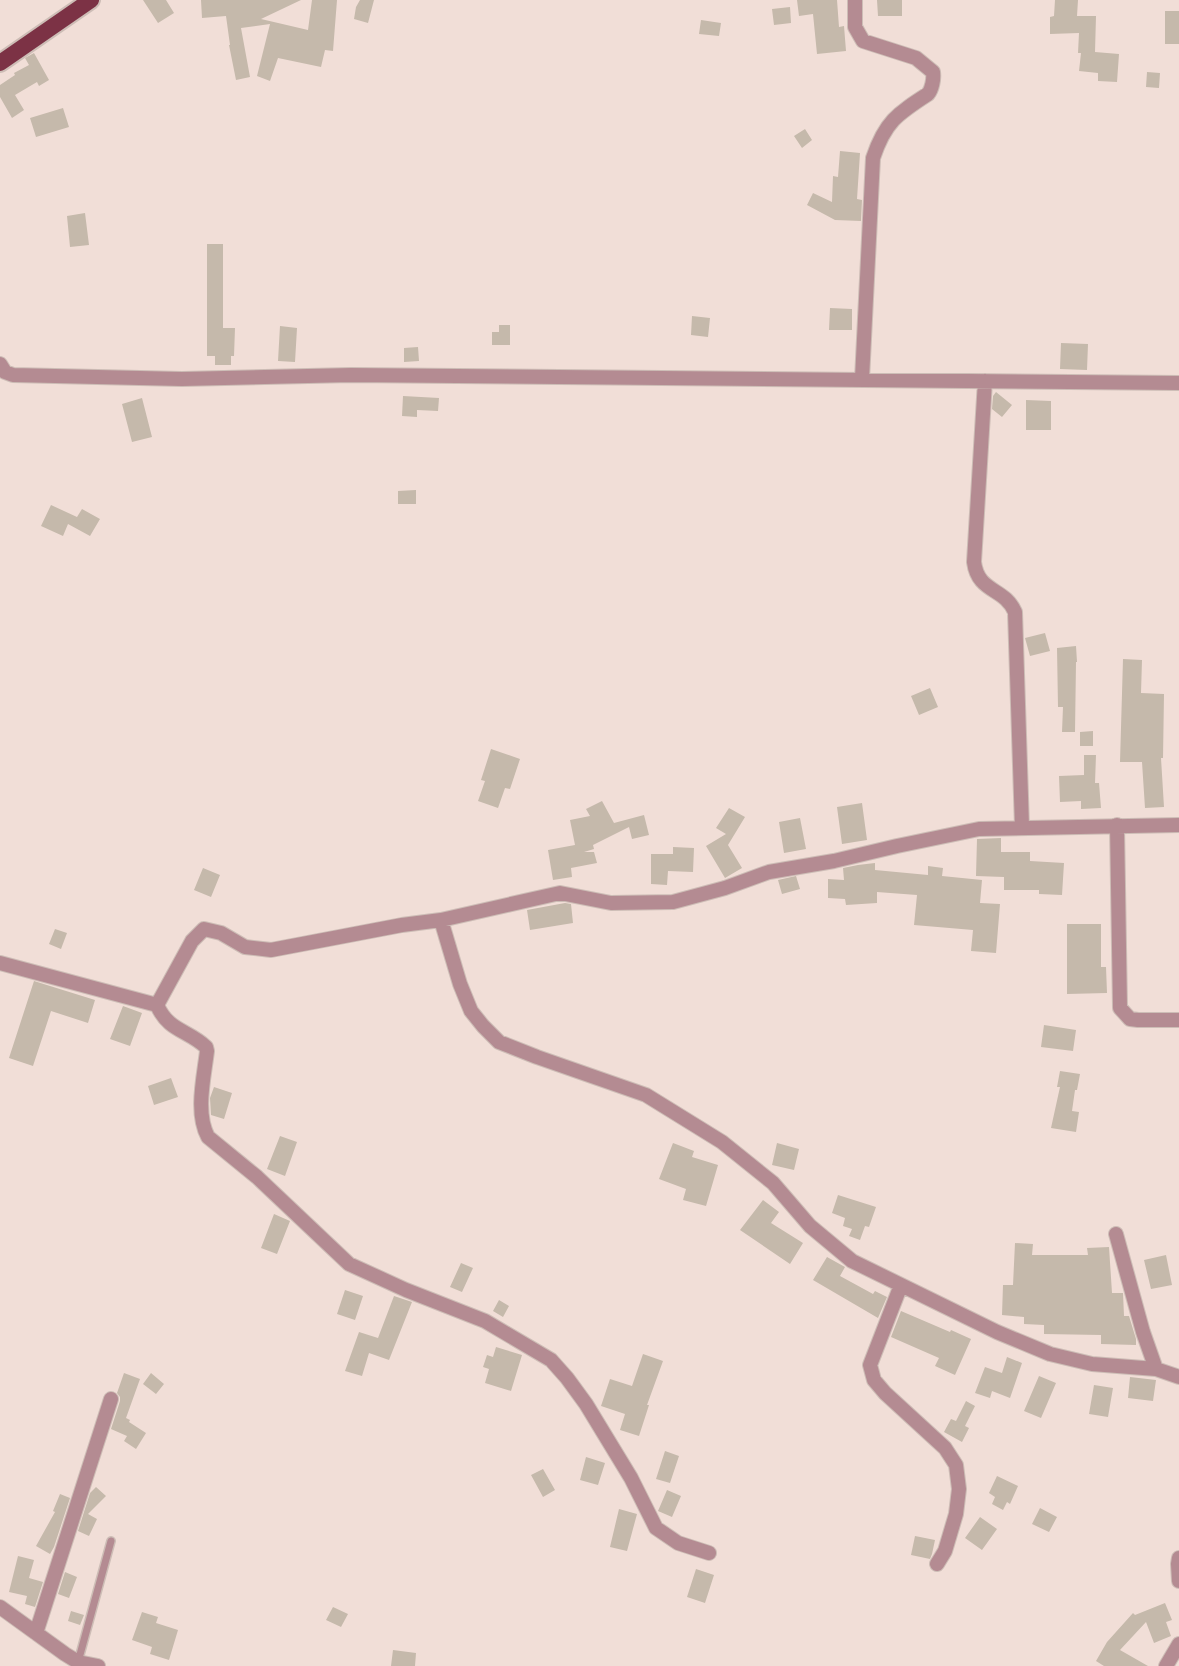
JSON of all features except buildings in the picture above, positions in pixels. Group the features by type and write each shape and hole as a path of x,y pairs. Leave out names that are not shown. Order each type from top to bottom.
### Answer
{"highway":[{"path":"0,63 91,0"}],"street":[{"path":"855,0 855,27 863,41 916,58 933,72 928,94 893,118 879,139 873,158 862,379"},
{"path":"0,364 4,372 13,375 182,379 351,375 1179,383"},
{"path":"985,381 974,562 976,573 982,582 1011,603 1015,612 1022,827"},
{"path":"1117,825 1120,1008 1130,1018 1138,1020 1179,1020"},
{"path":"709,1553 678,1543 656,1528 631,1478 586,1404 551,1360 485,1321 406,1290 350,1264 257,1177 208,1137 201,1115 206,1047 161,1016 157,1005 192,942 204,929 221,933 245,947 271,950 402,925 441,920 560,893 611,903 673,902 725,888 769,872 834,861 979,829 1179,825"},
{"path":"441,920 460,984 471,1011 499,1042 646,1095 722,1142 773,1183 810,1226 852,1261 997,1332 1050,1354 1092,1364 1156,1369 1179,1377"},
{"path":"0,963 157,1005"},
{"path":"1116,1234 1143,1332 1156,1369"},
{"path":"901,1285 870,1365 874,1380 885,1393 945,1448 956,1465 959,1489 956,1514 945,1551 938,1564"},
{"path":"36,1633 111,1399"},
{"path":"1179,1558 1179,1581"},
{"path":"0,1607 78,1662 98,1666"},
{"path":"1166,1666 1179,1644"}],"lane":[{"path":"78,1662 111,1541"}]}
